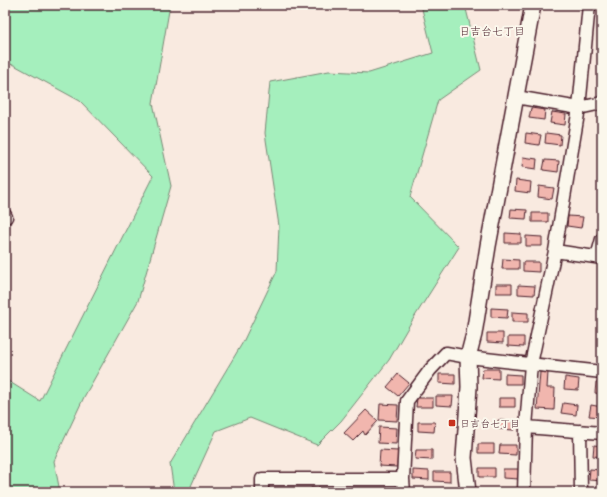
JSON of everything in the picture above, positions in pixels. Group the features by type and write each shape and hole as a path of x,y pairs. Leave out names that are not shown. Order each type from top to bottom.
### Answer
{"street":[{"path":"468,492 464,458 469,387 468,357 474,334 488,246 533,5"},
{"path":"524,492 526,427 531,364 555,251 579,108 589,5"},
{"path":"516,97 579,108 602,103"},
{"path":"555,251 599,258 602,239"},
{"path":"404,492 407,401 430,370 446,353 468,357 602,372"},
{"path":"526,427 602,433"},
{"path":"580,431 582,492"},
{"path":"262,492 262,479 404,479"}],"green space":[{"path":"5,5 170,5 153,103 171,186 138,301 84,397 54,461 60,492 5,492 5,379 40,401 153,176 80,101 14,65 5,63"},
{"path":"421,5 465,5 481,70 438,100 410,197 459,247 389,360 341,421 317,445 250,418 216,431 191,486 196,492 174,492 170,464 243,342 277,271 279,226 265,133 270,82 329,71 369,73 433,53"}],"building":[{"path":"531,108 545,110 544,120 529,118"},
{"path":"552,112 566,114 565,125 550,123"},
{"path":"526,133 541,135 539,145 525,143"},
{"path":"546,133 561,135 560,145 545,143"},
{"path":"523,157 537,159 536,169 522,167"},
{"path":"545,160 559,161 558,172 543,170"},
{"path":"516,180 531,182 530,193 515,191"},
{"path":"539,186 554,188 552,199 538,197"},
{"path":"511,209 527,210 526,219 510,218"},
{"path":"532,213 548,213 548,222 532,222"},
{"path":"568,216 583,217 581,228 567,226"},
{"path":"505,233 521,234 521,243 505,243"},
{"path":"526,236 542,237 542,246 526,246"},
{"path":"503,259 519,260 519,269 502,269"},
{"path":"523,262 539,262 539,272 523,271"},
{"path":"496,284 512,284 512,293 496,293"},
{"path":"518,285 535,286 534,295 518,294"},
{"path":"491,308 508,309 507,318 491,317"},
{"path":"512,312 528,313 528,322 512,322"},
{"path":"487,333 503,333 503,343 487,342"},
{"path":"508,337 524,337 524,347 508,346"},
{"path":"483,369 499,369 499,379 482,378"},
{"path":"540,372 548,372 547,388 555,388 554,410 537,409"},
{"path":"398,374 409,383 398,396 387,387"},
{"path":"439,374 455,374 455,384 439,383"},
{"path":"505,374 521,375 521,384 505,384"},
{"path":"565,377 579,379 578,390 564,389"},
{"path":"596,382 602,382 602,394 595,393"},
{"path":"436,396 453,396 452,406 436,405"},
{"path":"417,398 433,398 433,407 416,407"},
{"path":"499,398 515,398 515,407 499,407"},
{"path":"563,403 577,405 576,415 561,413"},
{"path":"380,404 398,405 397,421 379,420"},
{"path":"591,405 602,407 602,417 589,416"},
{"path":"366,410 378,421 365,435 363,431 353,441 344,433"},
{"path":"498,420 514,421 514,430 498,429"},
{"path":"418,422 435,422 434,432 418,431"},
{"path":"379,427 397,428 396,444 378,443"},
{"path":"478,444 494,444 494,453 478,453"},
{"path":"500,445 516,445 516,455 499,454"},
{"path":"594,445 602,446 602,457 593,456"},
{"path":"380,450 398,451 397,467 379,466"},
{"path":"416,450 432,450 432,460 415,459"},
{"path":"479,468 495,468 495,477 479,477"},
{"path":"503,469 519,469 519,479 503,478"},
{"path":"590,469 602,470 602,481 589,480"},
{"path":"413,470 429,471 429,480 413,479"},
{"path":"434,472 450,472 450,482 434,481"},
{"path":"311,488 327,489 326,492 310,492"},
{"path":"290,489 306,490 306,492 290,492"},
{"path":"337,490 353,490 353,492 337,492"},
{"path":"358,490 374,490 374,492 358,492"}],"place":[{"name":"日吉台七丁目","path":"452,423"}],"district":[{"name":"日吉台七丁目","path":"492,31"}]}
